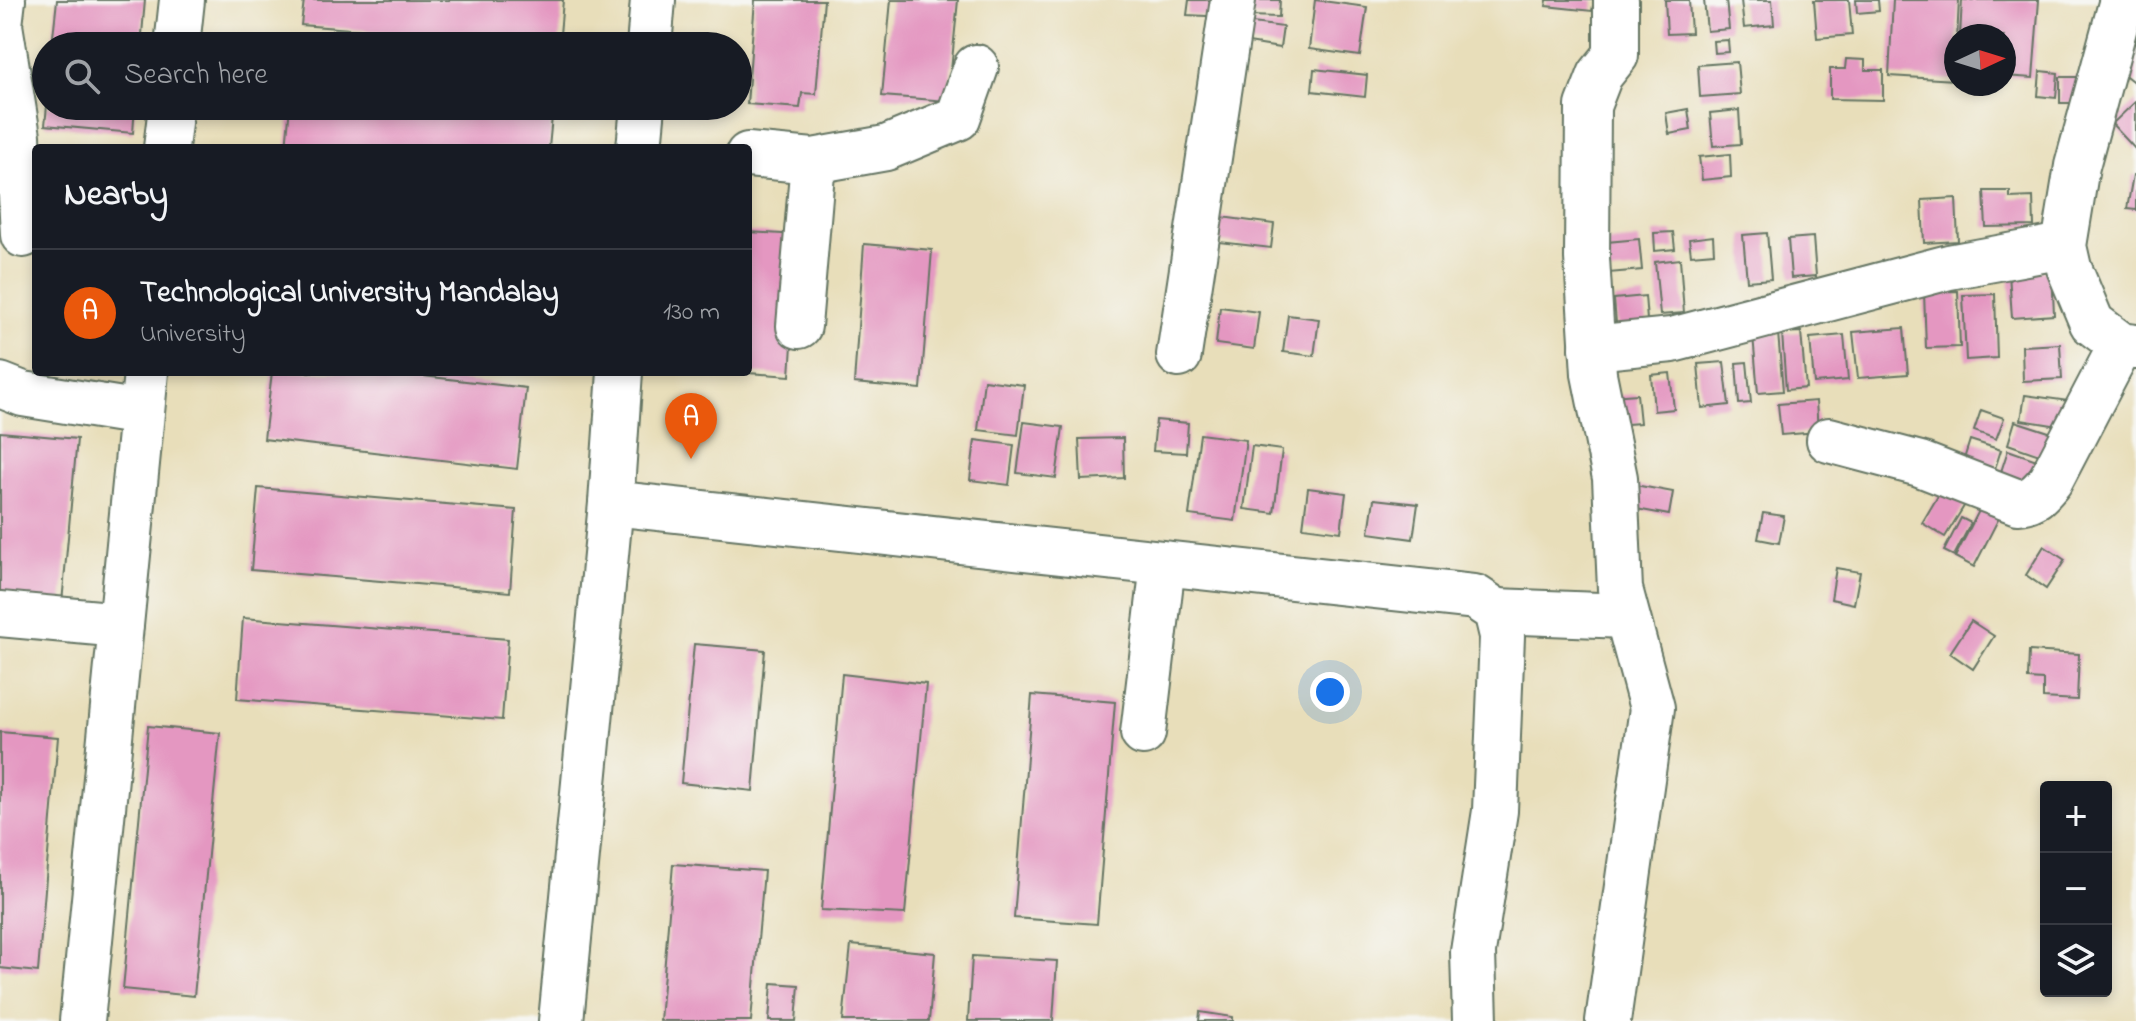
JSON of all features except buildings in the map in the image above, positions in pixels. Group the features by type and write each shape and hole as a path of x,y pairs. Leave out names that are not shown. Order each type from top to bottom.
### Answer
{"street":[{"path":"3,0 0,25 18,136 20,235"},
{"path":"179,32 182,0"},
{"path":"650,32 653,0"},
{"path":"1179,355 1233,0"},
{"path":"1608,1021 1652,708 1620,589 1615,478 1600,409 1592,348 1587,258 1588,106 1600,75 1616,55 1616,0"},
{"path":"1829,440 1920,464 2018,502 2035,498 2050,481 2129,346 2092,323 2069,268 2064,246 2077,166 2122,0"},
{"path":"752,155 813,161 886,148 958,118 976,67"},
{"path":"166,144 169,120"},
{"path":"799,326 813,161"},
{"path":"1592,348 1672,340 1949,267 2064,246"},
{"path":"561,1021 611,503 620,376"},
{"path":"0,385 23,394 143,392 82,1021"},
{"path":"611,503 1475,597 1496,611 1626,616"},
{"path":"1143,733 1163,564"},
{"path":"1475,1021 1473,952 1495,811 1502,636 1496,611"},
{"path":"0,614 121,625"}],"place":[{"name":"Technological University Mandalay","path":"691,459"}]}
